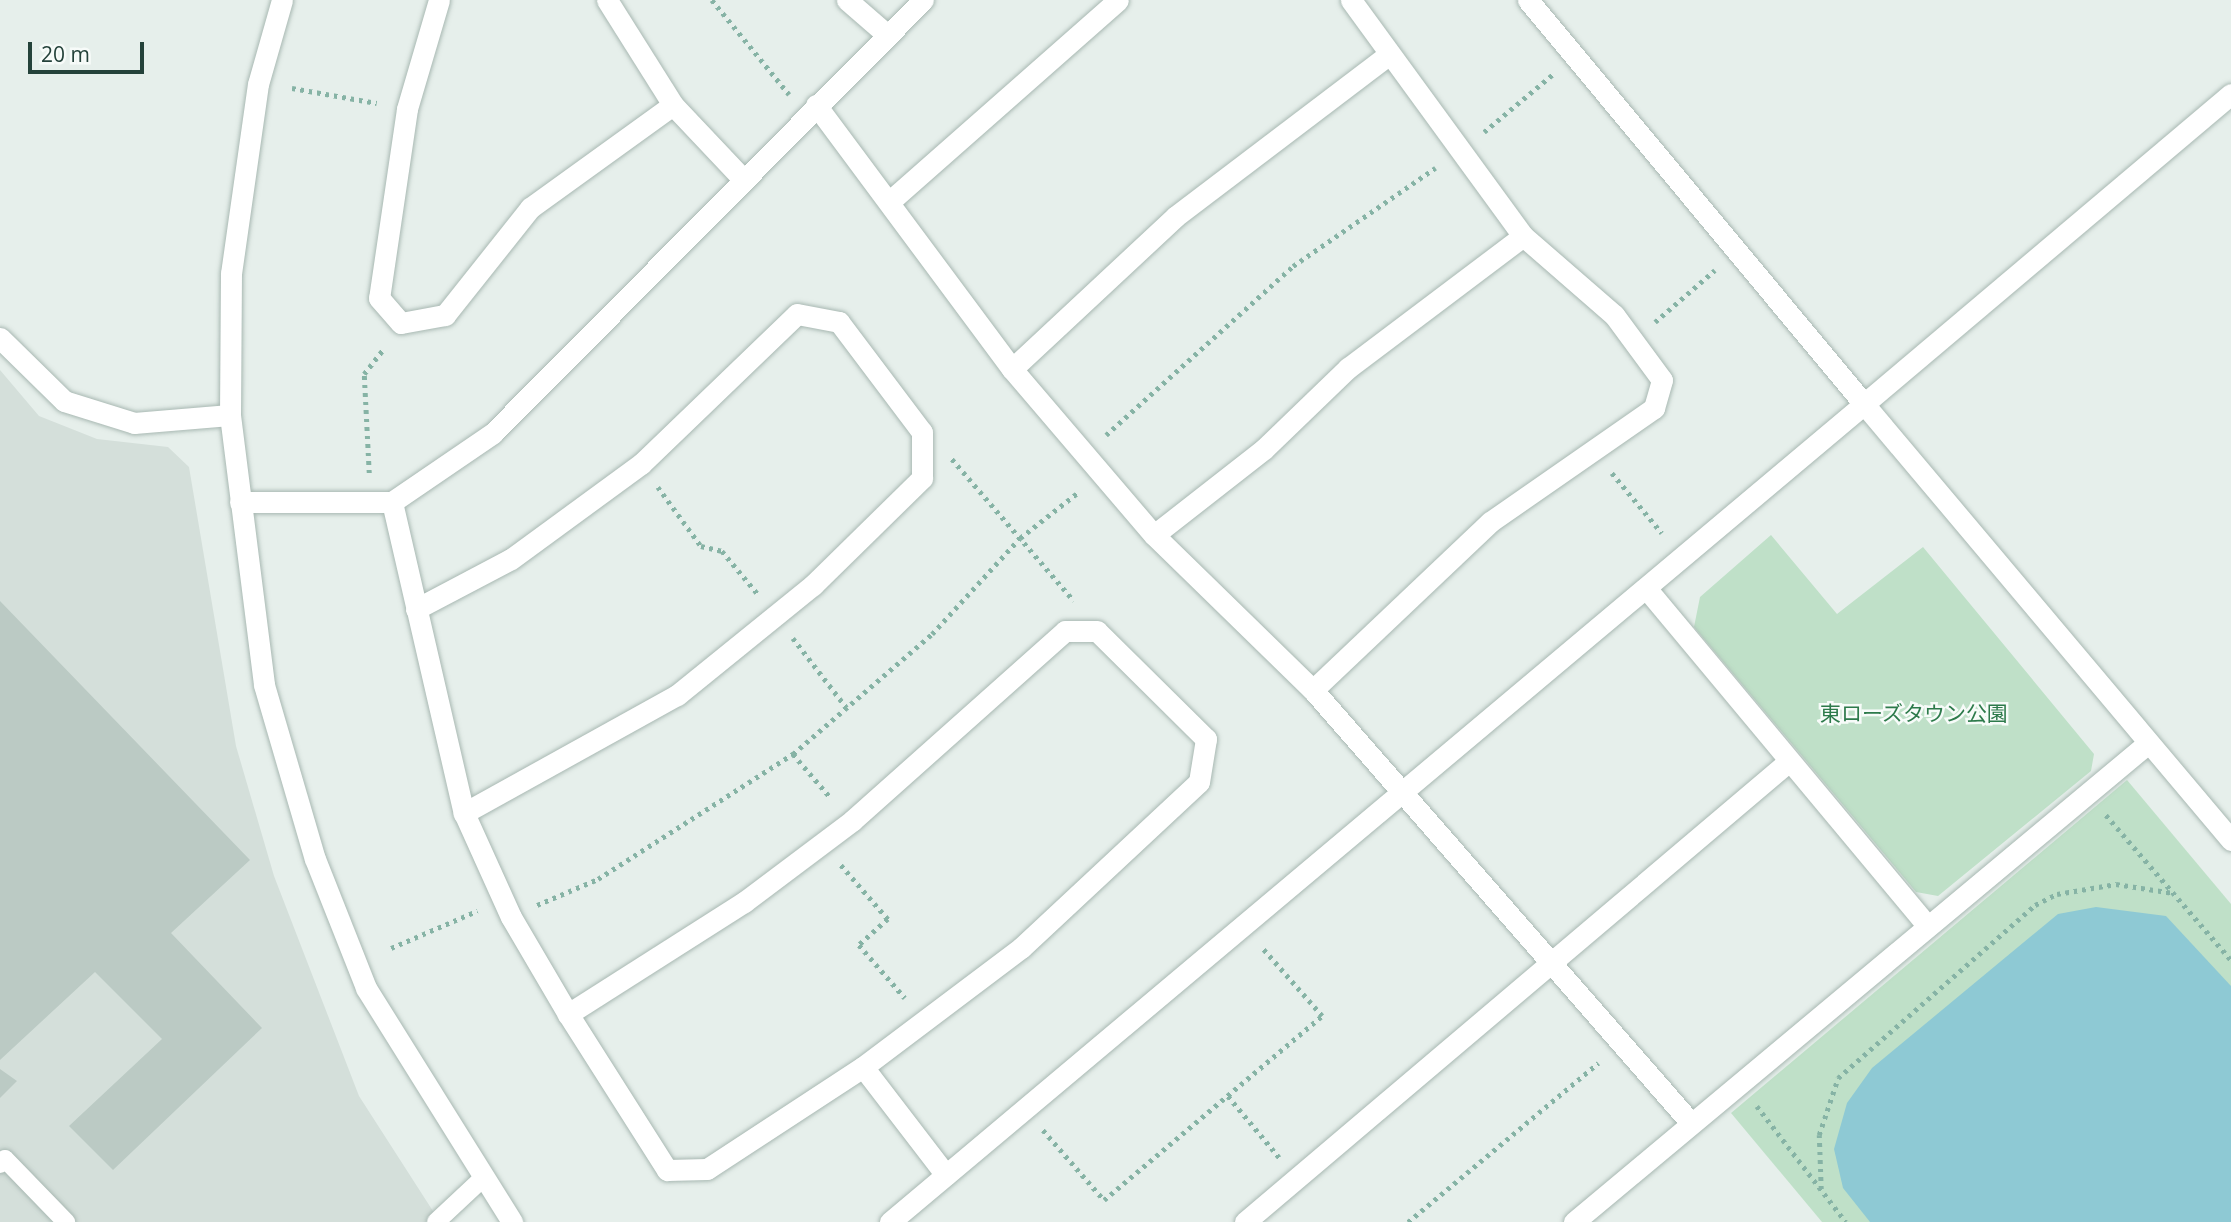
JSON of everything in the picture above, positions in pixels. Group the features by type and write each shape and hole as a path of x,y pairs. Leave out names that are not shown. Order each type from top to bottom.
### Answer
{"street":[{"path":"282,0 258,84 231,273 230,415 264,685 315,859 366,988 512,1222"},
{"path":"439,0 407,109 379,298 401,323 445,315 530,208 673,105"},
{"path":"607,0 673,105 741,177"},
{"path":"847,0 885,33"},
{"path":"240,502 392,502 493,433 741,177 885,33 923,0"},
{"path":"889,202 1118,0"},
{"path":"1313,690 1490,522 1654,408 1662,380 1614,315 1523,236 1388,55 1351,0"},
{"path":"1528,0 2231,840"},
{"path":"1012,369 1186,207 1388,55"},
{"path":"890,1222 1404,793 2231,94"},
{"path":"811,109 889,202 1012,369 1154,536 1313,690 1555,963 1691,1123"},
{"path":"1154,536 1264,449 1348,368 1523,236"},
{"path":"416,609 511,559 641,464 797,314 839,322 922,432 922,478 776,615 677,695 464,813"},
{"path":"0,338 64,401 134,423 230,415"},
{"path":"392,502 464,813 507,908 568,1014 667,1170 707,1169 863,1067 1021,948 1199,782 1206,739 1097,631 1065,631 852,821 822,844 568,1014"},
{"path":"1646,588 1788,762 1928,926"},
{"path":"1574,1222 2148,743"},
{"path":"1245,1222 1555,963 1788,762"},
{"path":"863,1067 946,1175"}],"lane":[{"path":"0,1164 5,1159 66,1222"},
{"path":"436,1222 484,1178"}],"path":[{"path":"712,0 811,109"},
{"path":"1083,453 1153,398 1293,266 1460,152 1575,56"},
{"path":"292,88 407,109"},
{"path":"1634,341 1737,251"},
{"path":"370,501 365,374 401,323"},
{"path":"1593,451 1663,534"},
{"path":"922,457 949,454 1097,631"},
{"path":"641,464 701,546 722,551 776,615 847,708"},
{"path":"391,948 598,879 793,754 932,634 1020,538 1080,491"},
{"path":"793,754 852,821"},
{"path":"2087,794 2231,960"},
{"path":"822,844 888,919 859,945 923,1021"},
{"path":"1821,1189 1820,1127 1838,1078 2035,905 2057,894 2116,884 2173,893"},
{"path":"1042,1129 1104,1200 1322,1016 1262,947"},
{"path":"1408,1222 1623,1043"},
{"path":"1740,1083 1846,1222"},
{"path":"1228,1096 1297,1178"}],"shaded area":[{"path":"0,370 39,416 97,439 168,447 189,467 236,746 274,876 359,1096 440,1222 0,1222"}],"green space":[{"name":"東ローズタウン公園","path":"1771,535 1837,614 1923,547 2094,754 2091,771 1938,896 1916,892 1694,627 1700,597"},
{"path":"2127,780 2231,904 2231,1222 1822,1222 1731,1113"}],"water":[{"path":"2096,907 2166,916 2231,986 2231,1222 1870,1222 1843,1188 1834,1149 1847,1103 1872,1068 2058,914"}],"building":[{"path":"0,601 250,860 171,933 262,1028 113,1170 69,1126 162,1039 95,972 0,1060"},
{"path":"0,1069 17,1081 0,1098"}]}
